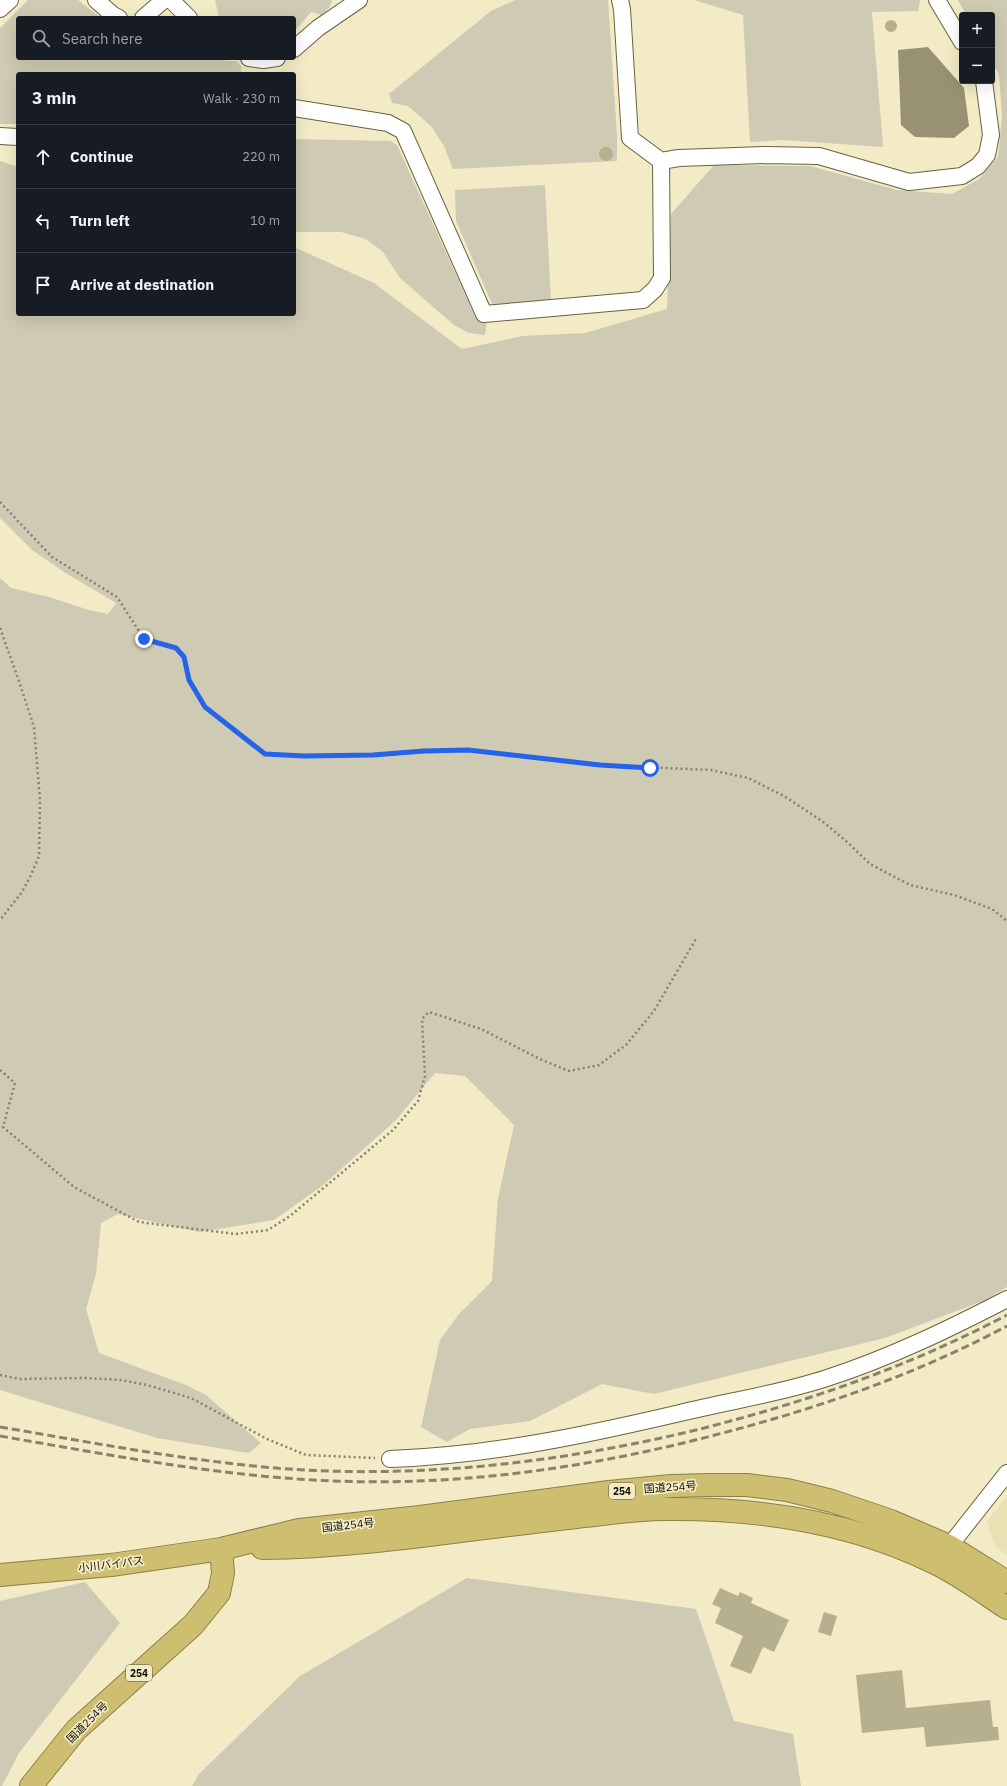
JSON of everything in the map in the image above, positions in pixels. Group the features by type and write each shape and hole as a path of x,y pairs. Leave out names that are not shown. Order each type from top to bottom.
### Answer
{"highway":[{"name":"国道254号","path":"31,1786 76,1730 192,1625 219,1593 223,1573 221,1549 306,1548 413,1538 539,1521 663,1508 739,1510 819,1523 942,1555 1007,1582"},
{"name":"小川バイパス","path":"0,1575 111,1565 221,1549"},
{"name":"国道254号","path":"942,1555 1007,1608"}],"street":[{"path":"0,10 10,0"},
{"path":"96,0 113,16"},
{"path":"145,16 164,0"},
{"path":"172,0 187,16"},
{"path":"296,47 318,28 359,0"},
{"path":"620,0 622,9 630,138 661,161 679,158 766,155 818,156 909,182 962,176 978,166 987,155 991,135 984,84"},
{"path":"937,0 959,37"},
{"path":"296,108 388,123 403,131 484,314 643,300 655,289 662,278 661,161"},
{"path":"0,136 16,137"},
{"path":"390,1459 488,1452 550,1442 802,1385 870,1363 912,1345 1007,1299"},
{"path":"942,1555 1007,1473"}],"path":[{"path":"0,502 52,557 117,597 144,639 176,648 184,657 189,680 205,707 265,754 304,756 373,755 424,751 468,750 600,765 711,770 748,778 784,796 822,821 870,864 910,885 954,895 992,909 1007,921"},
{"path":"0,628 34,727 40,800 39,856 22,892 0,920"},
{"path":"0,1070 15,1083 3,1128 74,1187 139,1222 236,1234 268,1230 290,1216 393,1130 418,1101 425,1076 422,1019 429,1012 481,1029 542,1060 569,1071 599,1065 626,1045 654,1011 697,937"},
{"path":"0,1375 20,1379 85,1378 121,1380 147,1385 191,1398 267,1439 306,1455 390,1459"}],"shaded area":[{"path":"28,0 78,0 98,16 16,16 16,60 225,60 236,61 241,66 241,72 16,72 16,124 0,124 0,28"},
{"path":"215,0 332,0 329,8 321,15 311,12 296,30 296,16 219,16"},
{"path":"515,0 608,0 617,135 617,161 453,169 444,146 431,126 408,106 392,103 389,94 491,11"},
{"path":"694,0 920,0 918,11 872,12 883,147 782,140 750,142 743,15"},
{"path":"958,0 1007,0 1007,1287 986,1300 885,1338 654,1394 602,1384 530,1421 470,1429 447,1442 421,1427 440,1340 459,1314 492,1281 498,1198 514,1125 465,1076 435,1073 396,1120 322,1186 274,1220 199,1232 118,1214 101,1223 96,1274 86,1309 99,1353 186,1385 206,1395 261,1443 249,1453 157,1438 0,1390 0,578 11,588 49,597 89,610 108,614 116,603 67,574 32,550 0,518 0,161 16,166 16,316 296,316 296,248 374,283 462,349 523,336 585,333 667,309 671,214 714,165 810,166 897,190 952,194 979,179 998,157 1002,116 999,74 995,67 995,12 964,12"},
{"path":"928,47 964,88 969,126 954,138 915,137 901,125 898,50"},
{"path":"296,139 390,141 397,145 474,314 487,321 485,335 469,333 454,325 400,278 383,252 366,239 341,232 296,232"},
{"path":"545,185 551,301 493,306 456,221 455,190"},
{"path":"1007,1496 1007,1555 995,1546 987,1521"},
{"path":"467,1578 696,1609 734,1721 793,1734 801,1786 192,1786 199,1774 300,1676"},
{"path":"85,1582 120,1623 19,1753 2,1786 0,1786 0,1601"}],"building":[{"path":"889,20 893,20 897,26 893,32 889,32 885,28 885,24"},
{"path":"606,147 611,149 613,154 611,159 606,161 601,159 599,154 601,149"},
{"path":"720,1588 738,1596 740,1592 753,1598 751,1603 789,1620 774,1652 763,1647 751,1674 730,1666 743,1636 715,1623 721,1608 712,1604"},
{"path":"824,1612 837,1616 831,1636 818,1632"},
{"path":"902,1670 906,1708 990,1700 993,1727 998,1727 999,1740 926,1747 924,1727 862,1733 856,1675"}],"railway":[{"path":"0,1427 190,1458 304,1470 353,1472 403,1471 452,1469 501,1464 550,1458 648,1441 696,1430 776,1408 855,1382 894,1367 970,1334 1007,1315"},
{"path":"0,1436 195,1468 314,1480 365,1482 415,1481 516,1473 616,1458 715,1435 790,1414 828,1402 901,1375 972,1344 1007,1326"}],"route":[{"path":"144,639 176,648 184,657 189,680 205,707 232,730 265,754 304,756 373,755 424,751 468,750 600,765 650,768"}]}
